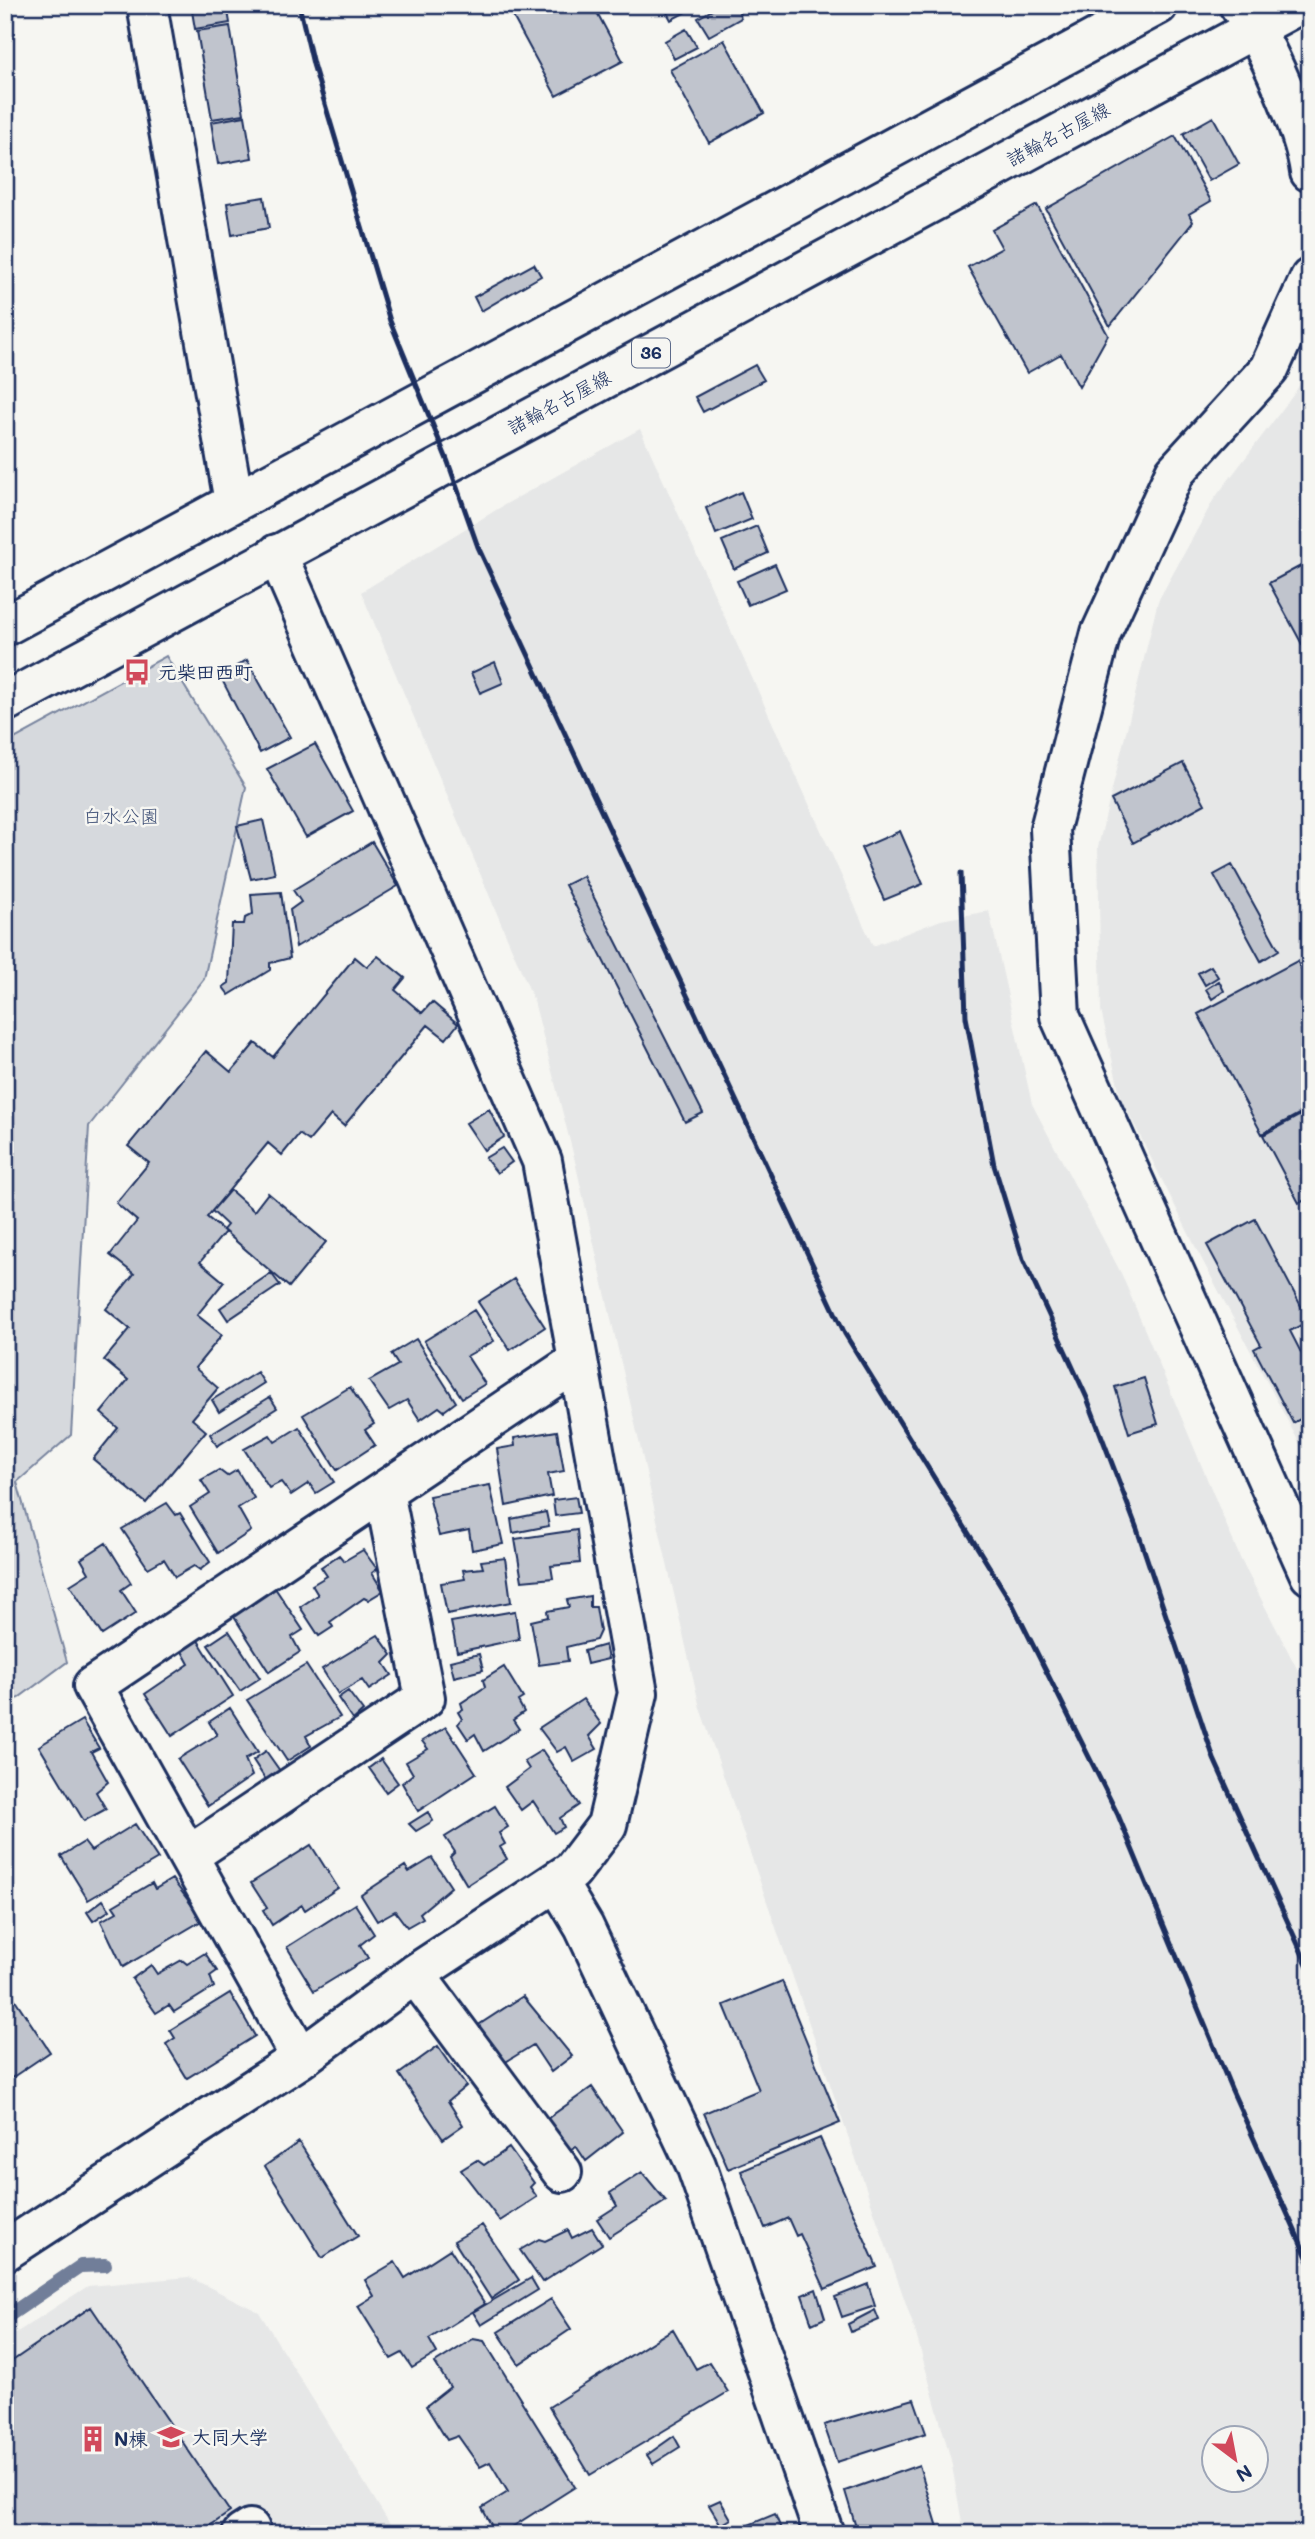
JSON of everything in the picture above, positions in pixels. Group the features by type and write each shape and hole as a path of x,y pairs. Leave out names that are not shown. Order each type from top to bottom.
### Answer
{"street":[{"path":"147,5 234,502"},
{"path":"5,626 1158,5"},
{"name":"諸輪名古屋線","path":"5,702 1247,16 1298,5"},
{"path":"1247,16 1304,143 1310,172"},
{"path":"1310,278 1269,369 1175,472 1101,633 1050,829 1060,1016 1310,1575"},
{"path":"5,2252 301,2058 415,1974 572,1871 607,1825 638,1693 542,1161 277,554"},
{"path":"301,2058 93,1685 578,1361"},
{"path":"188,1856 425,1698 384,1492"},
{"path":"557,1882 584,1927 696,2165 824,2534"},
{"path":"415,1974 562,2172"}],"shaded area":[{"path":"1310,367 1310,1463 1198,1252 1121,1098 1101,1011 1098,847 1158,601 1214,499 1294,394"},
{"path":"640,429 873,946 941,920 989,911 1032,1104 1121,1273 1241,1560 1310,1694 1310,2534 964,2534 951,2460 914,2327 700,1708 574,1157 534,1001 361,592 506,504"},
{"name":"大同大学","path":"189,2277 259,2312 396,2534 5,2534 5,2340 88,2286"}],"green space":[{"name":"白水公園","path":"166,656 246,787 204,979 89,1126 71,1435 17,1482 67,1662 5,1708 5,744"}],"building":[{"path":"191,5 227,5 230,23 195,29"},
{"path":"524,5 593,5 623,61 556,96 511,13"},
{"path":"663,5 699,5 671,20"},
{"path":"721,5 751,6 739,13 741,18 709,36 698,18"},
{"path":"230,26 244,114 212,119 197,31"},
{"path":"686,29 697,47 674,59 665,41"},
{"path":"724,40 764,113 709,143 670,70"},
{"path":"245,116 252,158 218,164 211,122"},
{"path":"1213,117 1239,164 1209,181 1183,134"},
{"path":"1175,136 1211,201 1189,214 1193,222 1110,326 1046,209"},
{"path":"264,197 269,228 232,235 227,203"},
{"path":"1037,205 1108,335 1079,387 1061,354 1027,373 968,267 1002,248 992,230"},
{"path":"534,264 541,276 481,311 474,297"},
{"path":"755,365 764,380 703,412 695,397"},
{"path":"741,492 752,519 716,534 706,508"},
{"path":"757,526 768,553 734,569 722,541"},
{"path":"1310,561 1310,659 1269,583"},
{"path":"775,564 786,589 748,605 737,581"},
{"path":"247,660 290,737 260,753 220,676"},
{"path":"495,662 503,683 480,693 471,673"},
{"path":"315,744 353,811 306,837 267,769"},
{"path":"1183,763 1205,804 1133,843 1111,800"},
{"path":"263,820 275,874 251,879 237,826"},
{"path":"900,831 923,884 884,900 861,848"},
{"path":"372,842 398,886 296,947 290,910 301,902 293,890"},
{"path":"1232,865 1279,950 1261,961 1214,875"},
{"path":"583,876 703,1113 685,1122 565,885"},
{"path":"281,892 290,958 270,963 270,970 229,995 223,987 229,983 232,924 244,924 245,918 253,914 251,894"},
{"path":"378,956 405,978 395,990 422,1013 432,1002 458,1024 446,1039 428,1025 344,1126 331,1115 309,1141 299,1134 282,1155 268,1143 207,1217 225,1232 200,1262 224,1282 197,1315 222,1335 195,1368 218,1388 192,1419 206,1431 146,1503 93,1459 118,1428 101,1413 128,1380 104,1360 130,1329 106,1309 134,1274 110,1255 137,1221 116,1203 149,1163 128,1146 206,1051 231,1072 255,1043 273,1057 355,957 367,967"},
{"path":"1297,961 1310,985 1310,1108 1262,1134 1198,1014"},
{"path":"1211,966 1218,977 1205,985 1198,973"},
{"path":"1219,981 1224,991 1212,999 1206,989"},
{"path":"489,1109 504,1137 484,1150 466,1123"},
{"path":"1310,1110 1310,1198 1299,1203 1263,1135"},
{"path":"502,1148 512,1162 497,1173 485,1158"},
{"path":"230,1190 254,1211 268,1193 326,1242 289,1287 223,1230 227,1225 212,1211"},
{"path":"1255,1219 1309,1321 1290,1331 1310,1370 1310,1414 1293,1423 1254,1349 1261,1345 1207,1245"},
{"path":"271,1273 280,1285 228,1320 220,1308"},
{"path":"514,1279 545,1327 510,1350 478,1302"},
{"path":"474,1310 494,1341 467,1356 485,1384 462,1398 424,1341"},
{"path":"416,1339 456,1402 444,1411 439,1407 420,1420 407,1400 389,1410 369,1381 398,1365 391,1354"},
{"path":"257,1372 264,1383 219,1412 212,1400"},
{"path":"1144,1378 1158,1424 1129,1433 1115,1387"},
{"path":"350,1387 374,1424 365,1430 375,1445 337,1470 303,1415"},
{"path":"270,1397 277,1408 217,1446 210,1434"},
{"path":"299,1427 334,1482 316,1493 309,1483 291,1495 281,1482 269,1488 244,1449 270,1435 275,1442"},
{"path":"557,1431 564,1471 548,1474 552,1496 506,1506 497,1449 515,1446 514,1438"},
{"path":"219,1470 227,1476 237,1470 254,1498 238,1508 251,1531 218,1553 190,1507 210,1494 201,1480"},
{"path":"490,1485 503,1544 472,1550 469,1530 439,1536 429,1496"},
{"path":"576,1497 579,1513 555,1516 553,1500"},
{"path":"167,1503 176,1515 180,1513 210,1562 200,1570 194,1566 175,1577 164,1559 148,1568 122,1529"},
{"path":"546,1512 549,1526 513,1533 511,1519"},
{"path":"577,1530 580,1563 551,1566 553,1578 522,1581 515,1539"},
{"path":"106,1543 131,1583 121,1590 136,1613 102,1635 70,1585 89,1573 81,1559"},
{"path":"363,1550 377,1569 372,1573 383,1591 368,1600 364,1598 330,1622 333,1627 319,1636 300,1607 318,1595 312,1585 327,1576 321,1567 339,1555 344,1561"},
{"path":"505,1558 511,1602 447,1614 441,1583 465,1579 463,1570 483,1568 481,1561"},
{"path":"273,1585 303,1630 292,1637 300,1652 269,1672 231,1612"},
{"path":"590,1596 590,1607 596,1607 600,1631 596,1640 566,1647 568,1661 539,1665 531,1621 548,1617 547,1611 569,1607 567,1600"},
{"path":"515,1611 519,1639 457,1652 451,1622"},
{"path":"229,1631 260,1678 240,1691 208,1645"},
{"path":"194,1634 233,1696 172,1736 145,1694 189,1664 178,1644"},
{"path":"378,1635 392,1655 384,1663 392,1675 369,1690 362,1680 338,1694 322,1669"},
{"path":"605,1645 608,1659 587,1664 584,1651"},
{"path":"479,1654 483,1670 454,1677 450,1661"},
{"path":"306,1665 340,1717 306,1736 311,1746 287,1761 247,1700"},
{"path":"504,1667 523,1698 518,1701 524,1712 513,1720 519,1729 484,1751 475,1734 468,1739 458,1724 462,1719 458,1712 463,1709 461,1703 485,1687 483,1680"},
{"path":"348,1691 363,1711 353,1720 338,1698"},
{"path":"583,1699 601,1724 589,1736 597,1749 574,1762 566,1747 557,1752 539,1728"},
{"path":"230,1708 258,1752 245,1759 252,1776 208,1806 178,1759 217,1735 209,1722"},
{"path":"82,1720 99,1748 91,1752 108,1782 96,1792 106,1809 84,1821 39,1746"},
{"path":"446,1727 476,1773 418,1811 402,1783 413,1774 406,1762 428,1749 422,1741"},
{"path":"542,1750 579,1805 560,1818 564,1827 554,1833 533,1801 521,1810 505,1787 529,1769 524,1761"},
{"path":"266,1751 280,1771 266,1780 253,1760"},
{"path":"381,1759 398,1783 386,1792 369,1768"},
{"path":"495,1806 508,1827 499,1833 505,1844 500,1847 507,1859 467,1885 450,1857 455,1852 445,1837"},
{"path":"428,1812 433,1821 416,1831 409,1824"},
{"path":"135,1824 158,1859 88,1900 61,1856 84,1842 91,1851"},
{"path":"311,1845 338,1888 305,1910 302,1905 272,1925 263,1910 267,1908 251,1883"},
{"path":"432,1858 451,1887 420,1913 423,1918 407,1927 395,1911 377,1921 361,1895 405,1866 409,1872"},
{"path":"172,1879 203,1920 123,1967 101,1921 117,1912 113,1906 152,1883 155,1889"},
{"path":"103,1900 110,1910 93,1921 87,1912"},
{"path":"355,1904 374,1934 360,1945 368,1958 314,1991 287,1947"},
{"path":"205,1953 217,1971 210,1976 214,1987 174,2012 169,2005 156,2013 132,1979 151,1965 157,1974 182,1960 187,1964"},
{"path":"782,1981 840,2123 728,2169 704,2113 759,2090 724,2005"},
{"path":"230,1993 255,2036 187,2078 166,2044 175,2038 170,2030"},
{"path":"12,1995 50,2052 7,2081 5,2000"},
{"path":"523,1996 572,2056 551,2072 533,2045 504,2063 477,2026"},
{"path":"438,2046 466,2086 448,2101 463,2125 443,2139 399,2074"},
{"path":"592,2087 623,2132 586,2161 576,2146 568,2151 544,2121"},
{"path":"820,2138 877,2267 825,2289 800,2234 796,2236 788,2218 765,2228 741,2171"},
{"path":"299,2142 358,2236 322,2258 265,2166"},
{"path":"509,2148 534,2183 530,2187 537,2197 500,2221 461,2170 477,2160 484,2165"},
{"path":"642,2172 666,2201 609,2237 597,2219 617,2206 610,2193"},
{"path":"482,2225 519,2280 491,2299 454,2241"},
{"path":"592,2228 602,2244 542,2282 520,2250 539,2239 545,2241 568,2230 572,2238"},
{"path":"450,2249 485,2304 429,2339 437,2353 412,2368 402,2353 391,2359 358,2306 374,2296 365,2280 395,2262 405,2278"},
{"path":"531,2278 538,2290 481,2325 473,2312"},
{"path":"868,2284 875,2306 842,2317 835,2297"},
{"path":"816,2289 825,2318 812,2324 802,2295"},
{"path":"551,2299 571,2329 519,2364 498,2332"},
{"name":"N棟","path":"91,2307 230,2512 198,2534 5,2534 5,2366"},
{"path":"875,2310 879,2320 851,2332 848,2324"},
{"path":"673,2329 696,2369 709,2362 728,2392 590,2475 549,2407"},
{"path":"473,2339 484,2341 575,2487 501,2534 496,2534 482,2508 508,2492 490,2462 480,2467 458,2436 447,2440 426,2406 450,2387 435,2363"},
{"path":"914,2399 926,2433 837,2462 824,2425"},
{"path":"674,2436 680,2447 653,2464 647,2455"},
{"path":"919,2465 940,2534 858,2534 845,2491"},
{"path":"720,2500 731,2519 721,2525 709,2505"},
{"path":"775,2514 783,2534 727,2534"}],"waterway":[{"path":"5,2318 81,2266 105,2265"}],"railway":[{"path":"299,5 313,64 390,321 448,462 478,547 845,1334 1013,1605 1118,1815 1231,2088 1310,2264"},
{"path":"961,873 966,1017 994,1165 1023,1259 1087,1398 1137,1529 1214,1759 1310,1971"}],"place":[{"name":"元柴田西町","path":"137,672"},
{"name":"大同大学","path":"171,2437"},
{"name":"N棟","path":"93,2439"}]}
